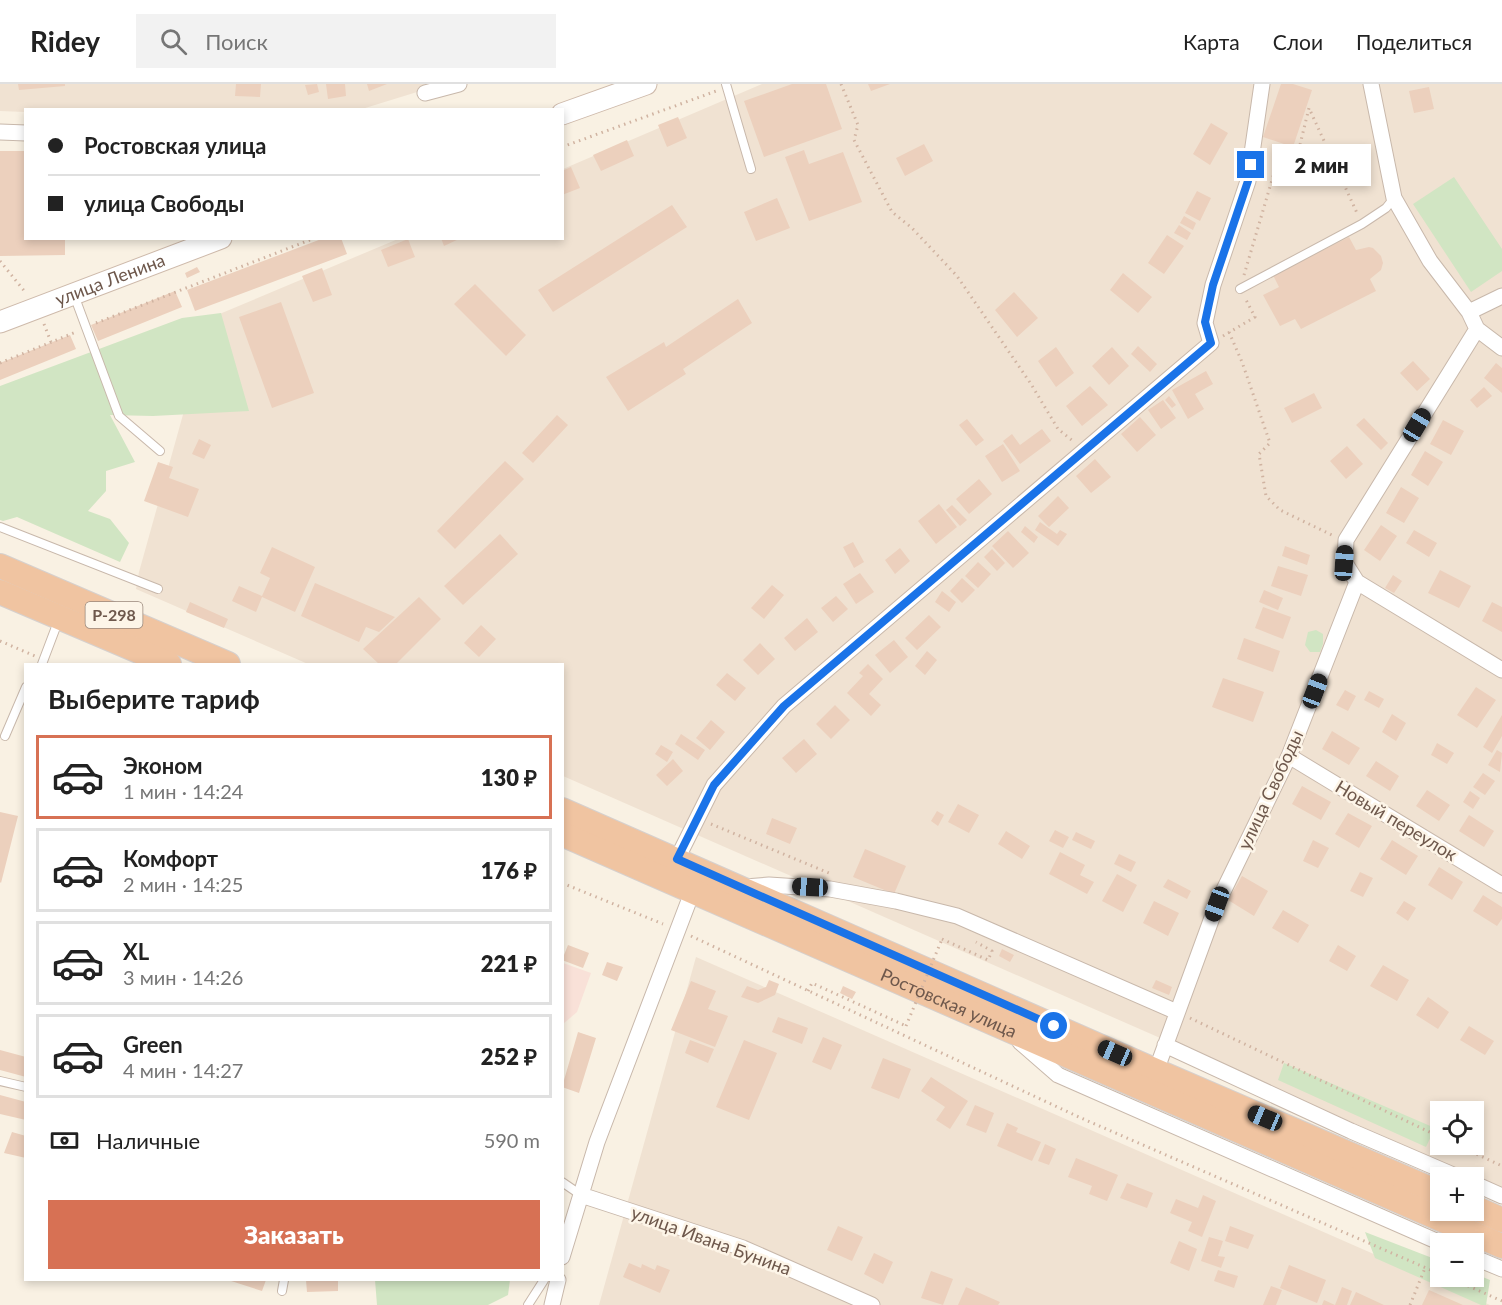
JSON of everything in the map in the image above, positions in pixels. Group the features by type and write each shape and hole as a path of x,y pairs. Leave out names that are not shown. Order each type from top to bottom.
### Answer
{"highway":[{"name":"Р-298","path":"0,566 226,663"},
{"name":"Р-298","path":"0,592 167,663"},
{"name":"Ростовская улица","path":"564,811 1430,1189"},
{"name":"Ростовская улица","path":"564,835 1502,1246"},
{"path":"1484,1212 1502,1220"}],"main road":[{"path":"564,113 646,84"},
{"name":"улица Ленина","path":"0,322 216,240"}],"street":[{"path":"425,93 459,84"},
{"path":"677,859 714,785 784,706 1211,343 1205,322 1213,285 1248,181 1262,84"},
{"path":"1371,84 1394,198 1430,261 1469,312 1477,329 1502,348"},
{"path":"0,132 24,133"},
{"path":"1469,312 1502,296"},
{"path":"1477,329 1346,542 1344,563 1358,582 1502,670"},
{"name":"улица Свободы","path":"1156,1071 1217,904 1289,756 1358,582"},
{"name":"Новый переулок","path":"1289,756 1502,885"},
{"name":"Ростовская улица","path":"742,888 769,885 830,889 896,900 957,916 1177,1012"},
{"path":"564,1249 597,1142 693,890"},
{"path":"1005,1028 1058,1075 1430,1238"},
{"path":"1165,1045 1434,1167"},
{"path":"1484,1188 1502,1196"},
{"name":"улица Ивана Бунина","path":"581,1195 743,1248 872,1305"},
{"path":"1484,1262 1502,1269"},
{"path":"552,1305 558,1281"}],"lane":[{"path":"726,86 751,170"},
{"path":"1240,289 1362,224 1386,208 1394,198"},
{"path":"74,294 119,416 160,451"},
{"path":"0,527 158,589"},
{"path":"43,663 60,618"},
{"path":"5,736 24,692"},
{"path":"0,1081 24,1087"},
{"path":"564,1183 581,1195"},
{"path":"282,1291 284,1281"},
{"path":"528,1305 543,1281"}],"path":[{"path":"841,84 858,125 854,140 892,212 912,228 957,276 1031,384 1058,429 1084,451"},
{"path":"564,146 726,86"},
{"path":"1211,343 1255,317 1240,289 1280,153 1296,161 1309,108 1362,224"},
{"path":"0,363 310,240"},
{"path":"1229,332 1242,362 1270,444 1259,454 1266,496 1280,510 1346,542"},
{"path":"0,641 43,663"},
{"path":"564,884 676,930 1081,1118 1430,1270"},
{"path":"808,991 812,983 906,1026 942,939 988,960"},
{"path":"1177,1012 1430,1132"},
{"path":"1478,1155 1502,1166"},
{"path":"1410,1305 1425,1268"},
{"path":"1471,1287 1502,1301"}],"shaded area":[{"path":"0,84 443,84 365,108 24,108 24,112 0,111"},
{"path":"762,84 1502,84 1502,1188 1484,1180 1484,1167 1454,1167 564,776 564,663 306,663 136,589 210,318 396,240 564,240 564,169"},
{"path":"696,957 1430,1279 1430,1287 1449,1287 1490,1305 599,1305"},
{"path":"564,963 591,973 577,1012 564,1023"}],"green space":[{"path":"1454,177 1502,249 1502,271 1471,292 1413,204"},
{"path":"221,313 249,411 153,416 110,415 135,462 106,471 106,491 88,511 110,519 129,543 120,562 17,517 0,520 0,386 182,318"},
{"path":"1316,630 1323,634 1323,644 1320,652 1310,652 1305,645 1308,632"},
{"path":"1284,1063 1430,1126 1430,1139 1426,1147 1278,1080"},
{"path":"1365,1232 1430,1257 1430,1282 1375,1258"},
{"path":"1484,1278 1490,1280 1486,1305 1481,1305 1440,1287 1484,1287"},
{"path":"375,1281 510,1281 508,1295 488,1305 377,1305"}],"building":[{"path":"18,84 65,84 65,86 19,90"},
{"path":"236,84 261,84 260,97 235,96"},
{"path":"317,84 319,92 308,95 305,85"},
{"path":"326,84 345,84 346,96 328,99"},
{"path":"367,84 387,84 369,91"},
{"path":"792,84 826,84 842,129 764,157 744,101"},
{"path":"868,84 890,84 871,91"},
{"path":"1281,84 1293,84 1312,90 1293,147 1263,137"},
{"path":"1429,87 1434,109 1414,113 1409,91"},
{"path":"678,117 687,138 667,147 658,125"},
{"path":"1211,123 1228,133 1210,165 1193,154"},
{"path":"627,140 634,156 601,171 593,155"},
{"path":"924,144 933,161 905,176 896,158"},
{"path":"804,150 809,164 843,152 862,202 809,221 785,157"},
{"path":"0,151 24,151 24,240 65,240 65,255 0,256"},
{"path":"571,167 580,188 564,194 564,170"},
{"path":"1197,191 1211,198 1200,221 1185,213"},
{"path":"777,198 790,228 756,241 744,212"},
{"path":"672,205 687,227 553,312 538,290"},
{"path":"1184,216 1196,223 1193,230 1180,223"},
{"path":"1179,225 1191,233 1187,240 1174,233"},
{"path":"1167,235 1184,246 1164,274 1148,263"},
{"path":"1349,237 1356,250 1369,247 1381,256 1383,263 1381,270 1370,279 1376,291 1301,329 1295,319 1280,326 1263,295 1279,287 1273,275"},
{"path":"319,240 342,240 347,254 195,311 187,290"},
{"path":"408,240 415,257 388,267 381,250"},
{"path":"442,240 457,240 444,246"},
{"path":"197,267 200,272 187,278 185,273"},
{"path":"322,268 332,295 313,302 302,276"},
{"path":"1123,273 1152,297 1138,313 1110,290"},
{"path":"475,284 526,335 506,356 454,304"},
{"path":"175,291 182,307 98,341 91,325"},
{"path":"1014,292 1038,318 1017,337 995,310"},
{"path":"738,299 752,323 683,369 686,374 628,411 606,377 664,342 666,347"},
{"path":"281,302 314,393 272,408 239,317"},
{"path":"70,335 76,349 0,380 0,363"},
{"path":"1138,346 1157,364 1150,372 1131,354"},
{"path":"1056,347 1074,373 1056,387 1038,361"},
{"path":"1112,347 1129,366 1109,385 1092,366"},
{"path":"1413,361 1430,379 1417,391 1400,373"},
{"path":"1496,363 1502,368 1502,393 1484,378"},
{"path":"1206,371 1213,384 1195,394 1204,409 1188,419 1172,390"},
{"path":"1090,386 1108,405 1082,426 1066,406"},
{"path":"1484,387 1492,396 1477,408 1470,400"},
{"path":"1314,393 1322,408 1292,423 1284,408"},
{"path":"1169,396 1176,405 1172,408 1165,400"},
{"path":"1163,400 1176,418 1161,429 1148,410"},
{"path":"557,415 568,425 533,463 522,453"},
{"path":"1140,417 1156,435 1137,452 1121,434"},
{"path":"1364,418 1388,443 1381,450 1356,425"},
{"path":"967,419 984,440 976,446 959,425"},
{"path":"1443,420 1464,431 1451,455 1430,444"},
{"path":"1042,429 1051,441 1020,464 1003,441 1012,434 1020,445"},
{"path":"199,439 211,445 204,459 192,454"},
{"path":"1003,444 1020,471 1002,482 985,456"},
{"path":"1347,446 1363,464 1346,479 1330,461"},
{"path":"1425,451 1443,462 1428,486 1411,475"},
{"path":"1095,459 1111,477 1091,493 1076,476"},
{"path":"505,461 524,479 455,549 437,531"},
{"path":"158,462 173,467 169,478 199,489 188,517 144,501"},
{"path":"979,479 992,494 969,514 956,499"},
{"path":"1401,487 1419,498 1404,523 1386,513"},
{"path":"1058,496 1069,508 1049,527 1038,516"},
{"path":"939,504 957,527 936,544 918,521"},
{"path":"952,505 967,520 960,526 946,510"},
{"path":"1040,522 1057,534 1060,530 1067,534 1058,546 1035,530"},
{"path":"1381,525 1397,536 1380,561 1364,550"},
{"path":"1025,526 1038,537 1034,543 1021,532"},
{"path":"1414,530 1437,543 1429,557 1406,543"},
{"path":"1008,531 1029,553 1013,568 992,546"},
{"path":"500,534 518,554 463,605 444,586"},
{"path":"853,542 864,562 854,568 843,547"},
{"path":"1285,546 1310,555 1307,565 1282,556"},
{"path":"272,547 315,567 295,612 262,597 256,612 232,601 239,586 262,596 270,578 260,573"},
{"path":"900,548 910,561 895,574 885,560"},
{"path":"992,549 1005,563 997,571 984,557"},
{"path":"978,562 991,574 978,588 965,576"},
{"path":"1278,566 1308,575 1301,596 1271,586"},
{"path":"1440,570 1471,586 1459,608 1428,593"},
{"path":"860,573 874,592 856,604 843,584"},
{"path":"1393,575 1402,581 1394,593 1385,588"},
{"path":"962,578 975,590 962,603 950,591"},
{"path":"315,583 395,617 379,632 366,627 359,642 301,616"},
{"path":"772,585 784,595 764,619 751,608"},
{"path":"1264,590 1283,598 1278,610 1259,602"},
{"path":"942,591 956,602 949,612 935,602"},
{"path":"836,596 848,609 833,622 821,608"},
{"path":"419,597 441,619 397,663 378,663 363,649"},
{"path":"190,602 228,619 224,628 186,612"},
{"path":"1492,602 1502,607 1502,632 1482,621"},
{"path":"1263,607 1291,617 1283,639 1255,628"},
{"path":"929,615 941,627 917,650 905,638"},
{"path":"807,618 818,632 795,651 784,638"},
{"path":"481,625 496,639 479,657 464,643"},
{"path":"1244,638 1280,651 1273,672 1237,659"},
{"path":"894,640 908,657 890,673 875,655"},
{"path":"760,643 775,659 758,675 743,660"},
{"path":"927,651 937,660 925,675 915,666"},
{"path":"868,664 883,679 869,694 881,705 871,716 847,693 863,676 859,673"},
{"path":"727,673 746,688 735,701 716,685"},
{"path":"1223,678 1264,692 1253,722 1212,707"},
{"path":"1476,687 1496,700 1477,728 1457,715"},
{"path":"1345,690 1356,696 1348,711 1336,705"},
{"path":"1369,691 1384,699 1379,708 1364,700"},
{"path":"835,705 850,720 831,739 816,724"},
{"path":"1392,714 1406,723 1396,741 1382,732"},
{"path":"1502,715 1502,736 1492,753 1483,747"},
{"path":"711,720 725,732 710,750 696,738"},
{"path":"1332,731 1360,748 1349,765 1322,749"},
{"path":"681,734 705,750 698,760 675,744"},
{"path":"804,739 817,754 796,773 782,758"},
{"path":"1437,743 1454,753 1447,764 1431,755"},
{"path":"661,745 673,752 667,762 655,754"},
{"path":"1497,750 1502,753 1500,772 1488,765"},
{"path":"673,759 683,771 667,786 656,775"},
{"path":"1376,761 1399,776 1390,791 1366,776"},
{"path":"1483,773 1495,781 1485,795 1473,787"},
{"path":"1302,786 1331,802 1321,820 1292,804"},
{"path":"1427,790 1450,805 1439,821 1416,806"},
{"path":"1470,791 1480,798 1473,809 1463,802"},
{"path":"958,804 979,815 969,833 948,822"},
{"path":"937,811 944,815 938,826 931,821"},
{"path":"0,812 18,816 1,883 0,882"},
{"path":"1348,813 1372,826 1359,848 1335,834"},
{"path":"1469,815 1494,831 1484,847 1459,831"},
{"path":"772,818 797,828 790,844 766,834"},
{"path":"1055,830 1069,837 1063,848 1049,841"},
{"path":"1006,831 1030,846 1022,859 998,844"},
{"path":"1076,832 1095,841 1091,849 1072,840"},
{"path":"1313,840 1329,848 1318,868 1303,861"},
{"path":"1392,840 1418,856 1406,875 1380,859"},
{"path":"865,849 906,866 894,894 853,877"},
{"path":"1060,852 1085,865 1080,875 1094,882 1087,894 1049,874"},
{"path":"1119,854 1136,862 1131,872 1114,864"},
{"path":"1439,867 1463,882 1452,900 1428,885"},
{"path":"1360,872 1373,878 1363,897 1350,891"},
{"path":"1117,874 1137,885 1123,912 1102,901"},
{"path":"1242,876 1268,891 1254,916 1228,900"},
{"path":"1168,879 1191,891 1187,899 1163,887"},
{"path":"1483,895 1502,907 1502,919 1497,926 1473,911"},
{"path":"1154,901 1179,913 1168,936 1143,923"},
{"path":"1404,901 1416,908 1408,921 1396,913"},
{"path":"1283,910 1309,925 1298,943 1272,928"},
{"path":"568,945 589,953 583,968 564,961"},
{"path":"1338,945 1356,956 1347,971 1329,961"},
{"path":"1002,949 1014,955 1010,962 999,956"},
{"path":"607,962 623,967 617,981 602,975"},
{"path":"1383,965 1409,980 1397,1001 1370,986"},
{"path":"769,980 779,984 775,995 758,1003 741,997 747,986 758,990 766,987"},
{"path":"1156,980 1172,987 1169,995 1152,988"},
{"path":"691,981 716,991 708,1009 728,1016 715,1047 671,1030"},
{"path":"843,986 856,992 852,999 840,993"},
{"path":"1428,997 1449,1012 1438,1029 1416,1015"},
{"path":"778,1017 808,1028 802,1044 772,1032"},
{"path":"1469,1026 1494,1041 1485,1055 1460,1040"},
{"path":"578,1032 596,1038 579,1093 564,1088 564,1080"},
{"path":"823,1037 842,1045 831,1070 812,1062"},
{"path":"690,1040 714,1049 708,1063 685,1053"},
{"path":"744,1040 777,1053 749,1120 716,1107"},
{"path":"0,1050 24,1056 24,1076 0,1070"},
{"path":"883,1058 911,1069 899,1099 871,1088"},
{"path":"931,1077 968,1101 950,1129 936,1120 945,1107 921,1091"},
{"path":"0,1095 24,1101 24,1120 0,1114"},
{"path":"975,1105 994,1113 986,1133 966,1125"},
{"path":"1007,1123 1018,1128 1016,1132 1041,1142 1032,1161 997,1146"},
{"path":"12,1132 24,1135 24,1158 4,1153"},
{"path":"1045,1144 1056,1149 1049,1165 1038,1161"},
{"path":"1076,1158 1118,1175 1107,1201 1089,1194 1092,1186 1068,1177"},
{"path":"1127,1183 1153,1193 1147,1208 1120,1198"},
{"path":"1203,1195 1216,1201 1202,1237 1188,1231 1192,1222 1170,1213 1176,1199 1198,1208"},
{"path":"838,1226 863,1237 852,1261 827,1250"},
{"path":"1230,1226 1254,1235 1248,1249 1225,1241"},
{"path":"1209,1237 1223,1241 1218,1256 1225,1257 1221,1268 1201,1261"},
{"path":"1179,1241 1197,1249 1189,1271 1170,1263"},
{"path":"874,1253 893,1262 883,1284 864,1274"},
{"path":"629,1263 641,1268 642,1264 655,1270 657,1265 670,1270 660,1293 623,1277"},
{"path":"1289,1265 1326,1280 1317,1303 1280,1288"},
{"path":"1218,1270 1238,1276 1234,1288 1214,1281"},
{"path":"931,1271 953,1279 943,1305 921,1298"},
{"path":"231,1281 266,1281 262,1291"},
{"path":"306,1281 338,1281 338,1291 307,1292"},
{"path":"1271,1286 1282,1290 1276,1305 1263,1305"},
{"path":"966,1287 1000,1302 998,1305 958,1305"},
{"path":"1342,1287 1352,1291 1347,1305 1335,1305"},
{"path":"1429,1290 1463,1305 1422,1305"},
{"path":"1356,1292 1384,1305 1350,1305"},
{"path":"1324,1300 1335,1305 1322,1305"}],"route":[{"path":"1054,1026 677,859 714,785 784,706 1211,343 1205,322 1213,285 1248,181 1251,165"}]}
